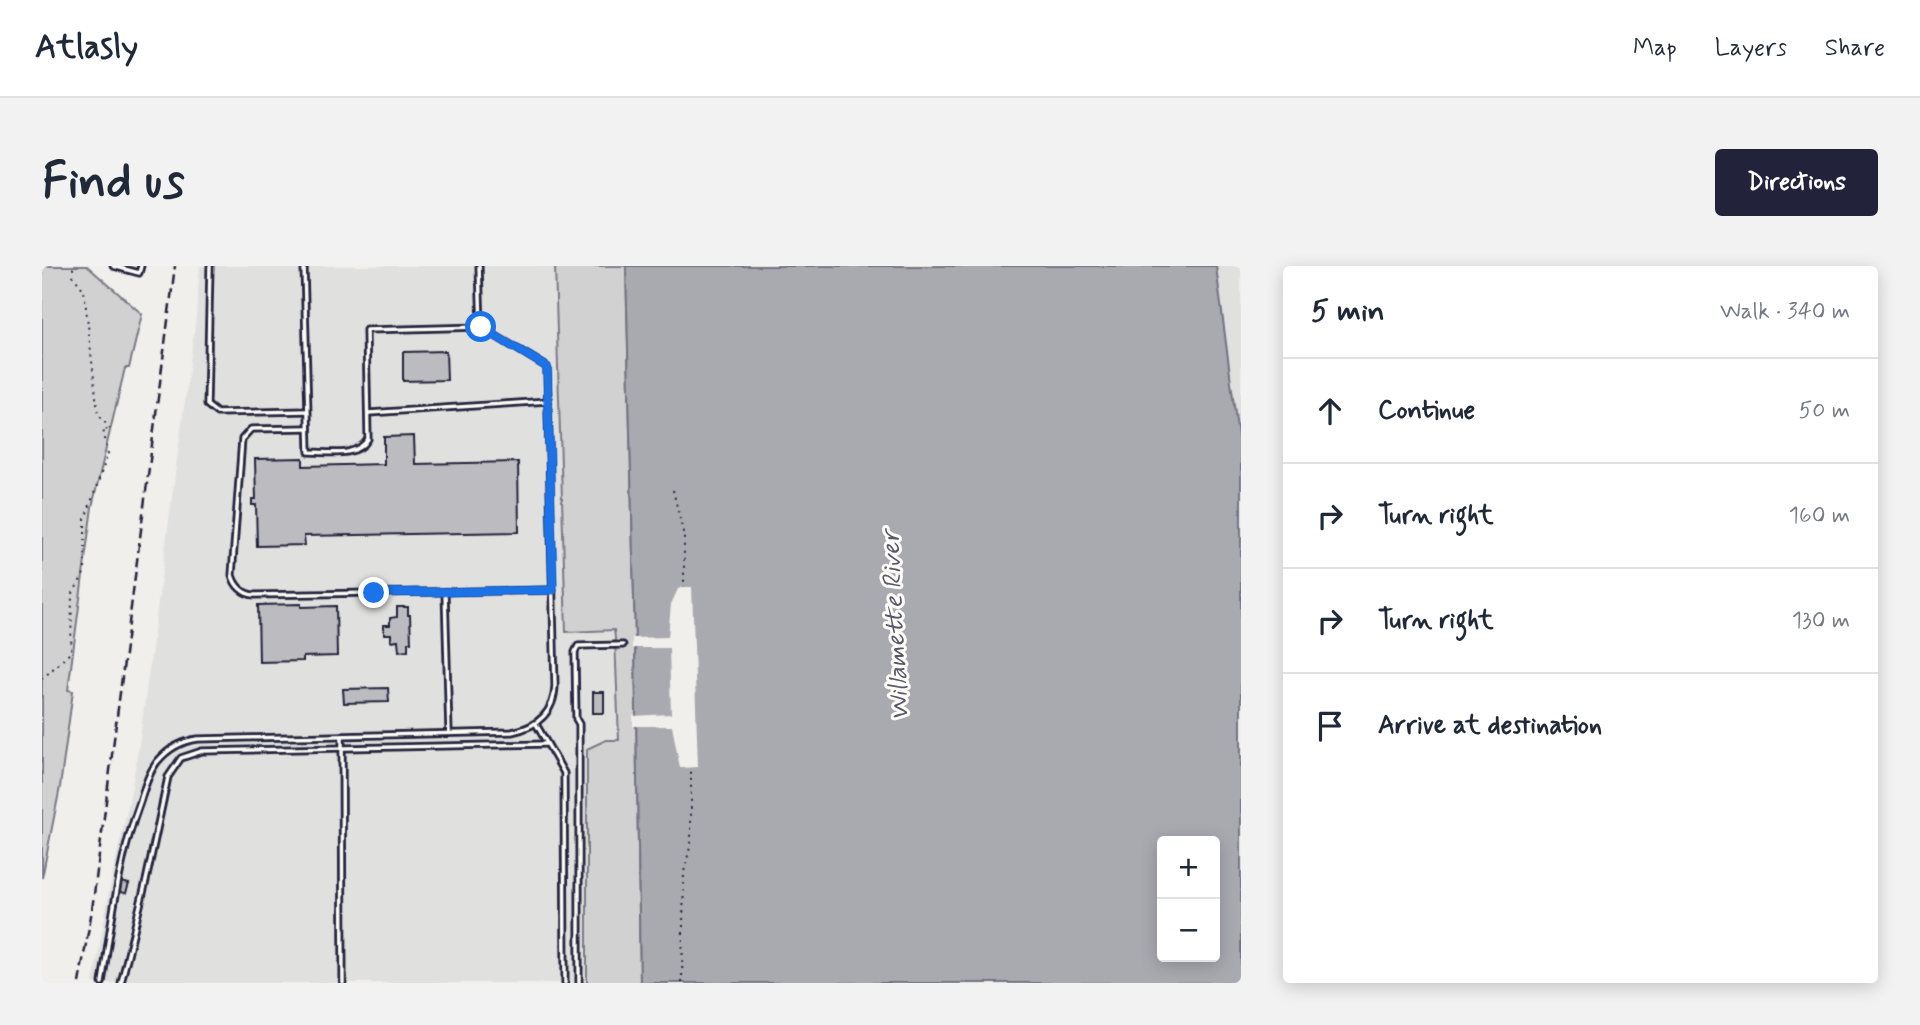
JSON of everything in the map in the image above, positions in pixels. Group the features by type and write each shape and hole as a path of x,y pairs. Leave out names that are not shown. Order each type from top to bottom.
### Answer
{"lane":[{"path":"113,266 139,273 141,266"},
{"path":"210,266 207,405 217,414 308,411"},
{"path":"102,983 116,887 129,831 149,777 165,754 182,742 198,739 512,732 536,724 549,710 555,695 547,367 481,327 366,330 368,439 363,446 352,452 309,452 304,266"},
{"path":"479,266 481,327"},
{"path":"369,413 548,401"},
{"path":"308,428 251,429 242,439 232,575 238,587 249,595 553,590"},
{"path":"445,591 449,733"},
{"path":"579,983 579,724 576,719 575,652 578,646 624,645"},
{"path":"536,724 564,773 565,983"},
{"path":"342,736 343,983"},
{"path":"121,983 168,777 174,765 191,753 342,747 547,744"}],"path":[{"path":"42,679 71,652 72,596 85,572 85,519 108,454 103,429 111,430 98,414 84,290 73,275 73,266"},
{"path":"673,490 684,536 684,587"},
{"path":"682,983 684,872 691,843 691,767"}],"shaded area":[{"path":"42,266 87,266 142,314 129,368 125,368 92,507 68,690 73,691 60,787 42,878"},
{"path":"200,266 626,266 640,983 93,983 139,745 196,317"},
{"path":"555,266 626,266 640,983 587,983 587,749 606,740 619,740 615,638 614,630 566,632"},
{"path":"1216,266 1241,266 1241,458 1226,354"}],"water":[{"name":"Willamette River","path":"626,266 1216,266 1241,459 1241,983 640,983"}],"pier":[{"path":"692,587 698,767 680,768 672,726 633,726 633,716 671,714 669,648 632,648 632,638 668,637 671,604 678,589"}],"building":[{"path":"446,351 447,380 403,381 403,352"},
{"path":"414,436 415,464 518,462 519,532 304,536 305,545 257,546 256,505 252,505 252,499 256,499 255,459 303,458 303,466 384,464 384,437"},
{"path":"301,604 301,607 336,606 337,656 303,657 303,661 259,662 258,605"},
{"path":"397,607 408,607 411,642 408,642 408,650 399,651 398,640 391,641 391,634 384,634 384,625 390,625 390,618 397,617"},
{"path":"388,688 389,702 344,703 343,689"},
{"path":"593,692 604,692 604,713 593,713"},
{"path":"121,882 129,884 126,893 119,892"}],"railway":[{"path":"79,983 92,910 175,266"}],"route":[{"path":"374,593 553,590 547,367 481,327"}]}
